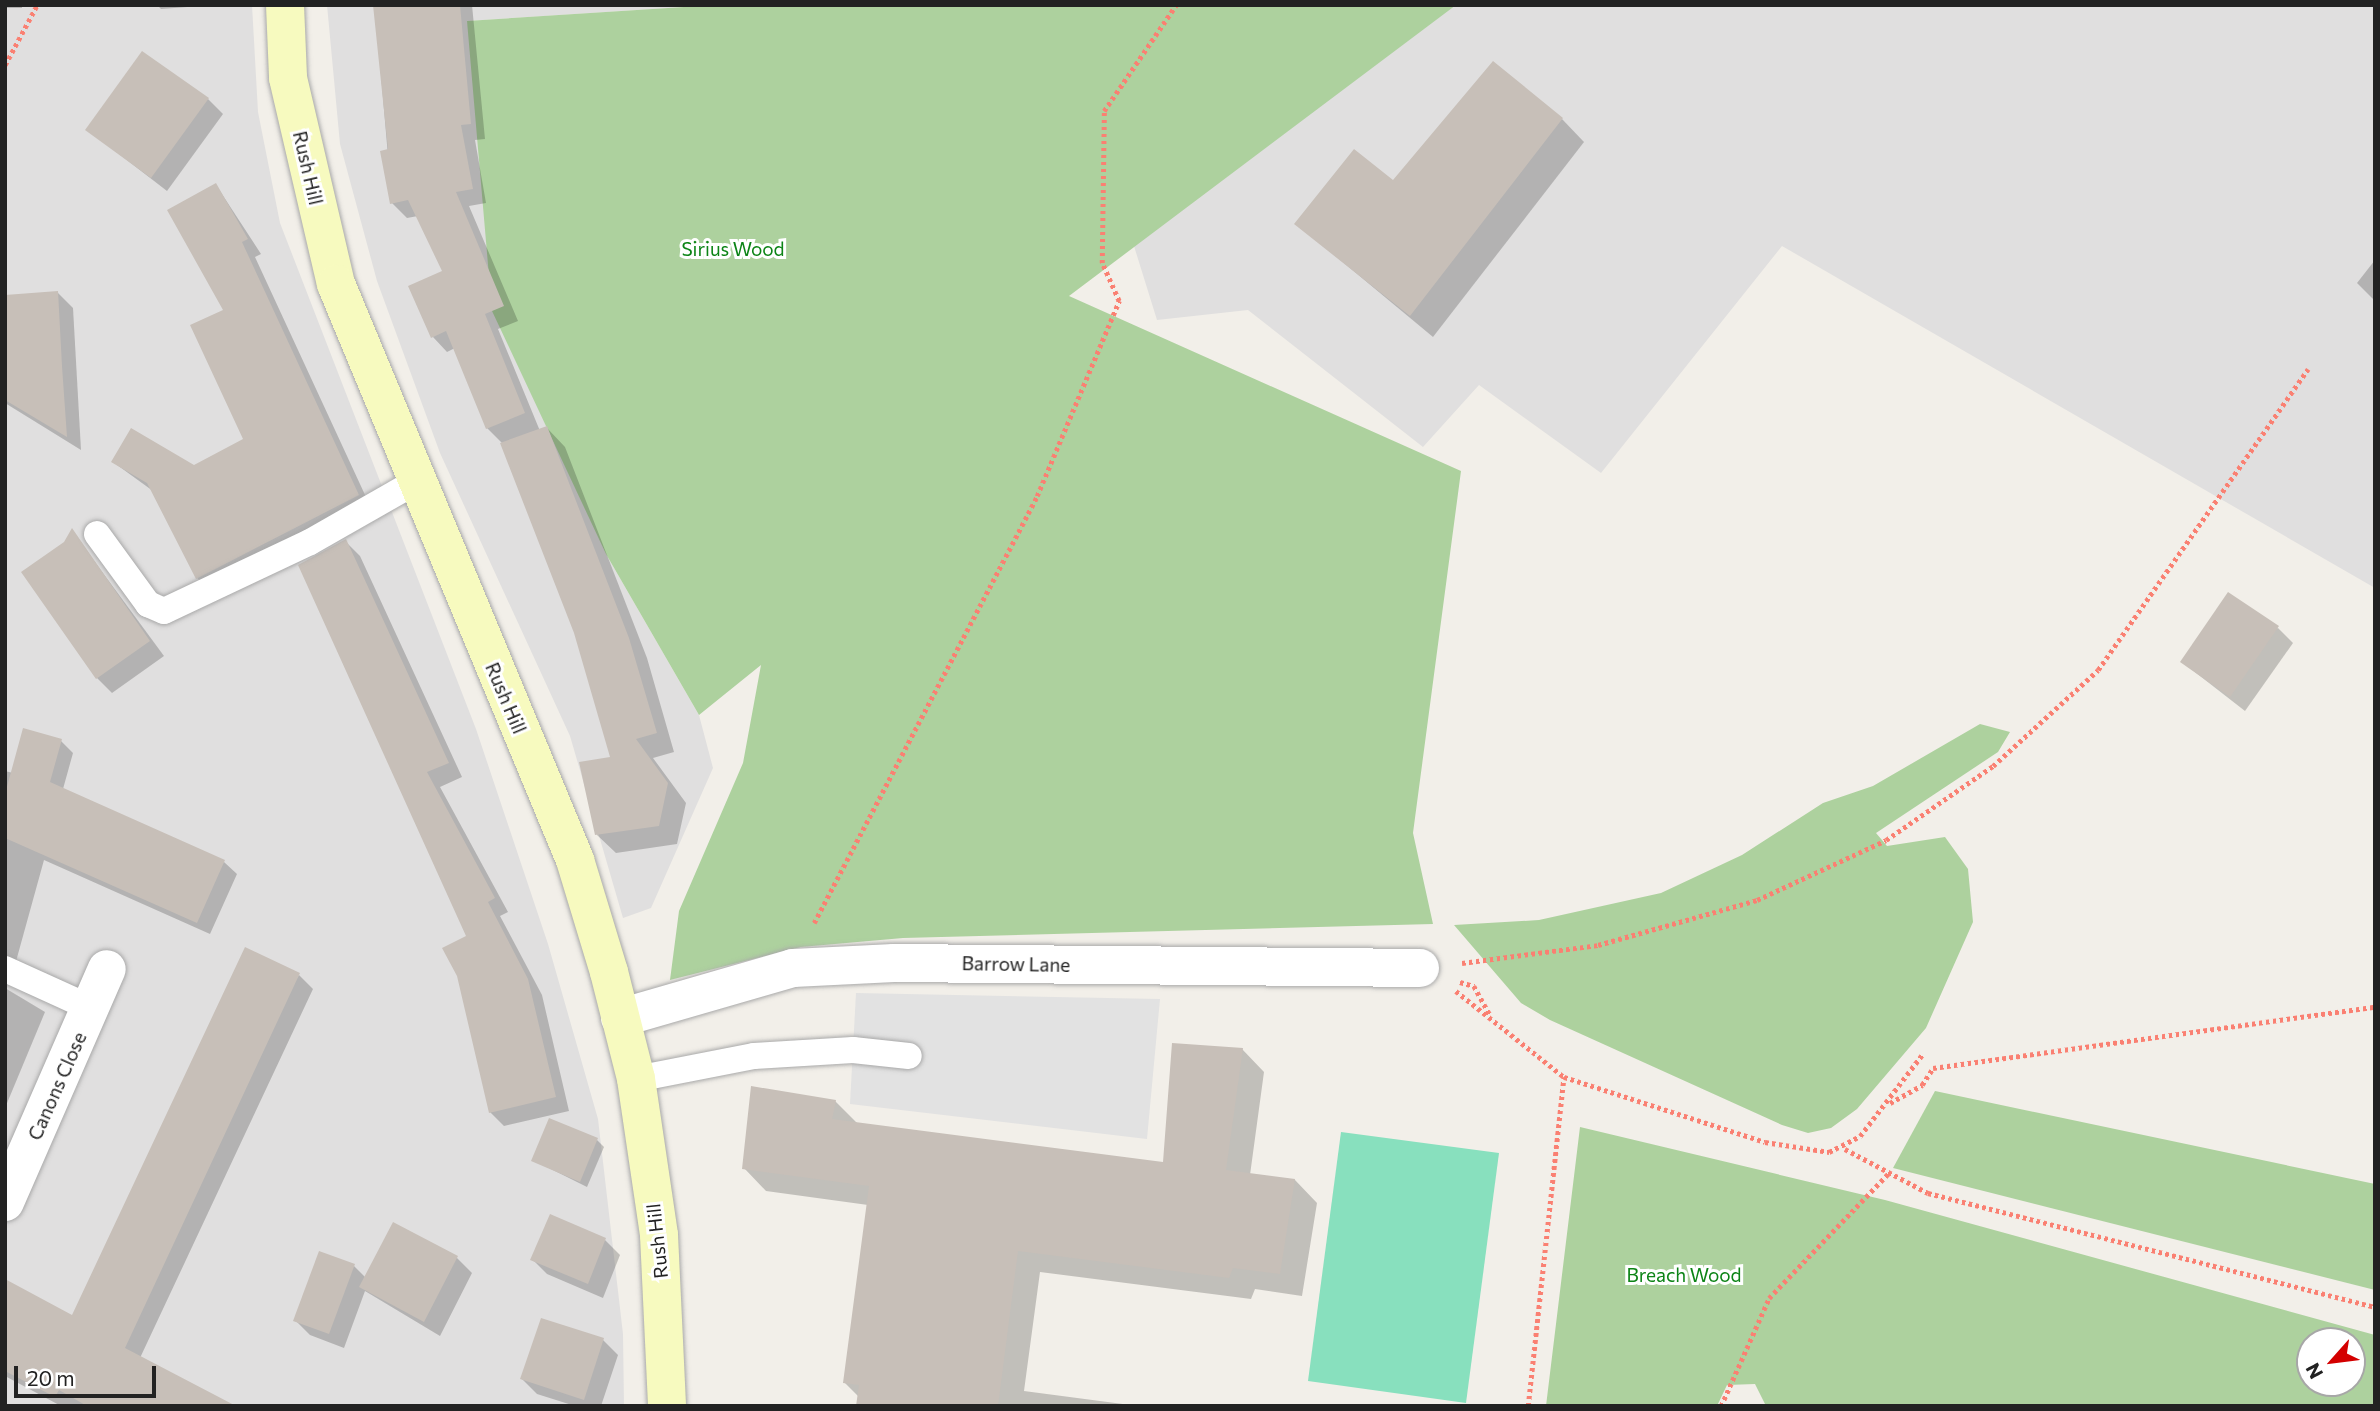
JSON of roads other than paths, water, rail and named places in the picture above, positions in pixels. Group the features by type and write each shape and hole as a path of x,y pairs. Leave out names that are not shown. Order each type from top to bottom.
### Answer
{"street":[{"name":"Rush Hill","path":"285,5 288,78 336,284 415,482 575,860 620,1018 636,1079 659,1236 667,1406"},
{"name":"Barrow Lane","path":"620,1018 793,968 1420,968"},
{"name":"Canons Close","path":"5,1202 107,970"}],"lane":[{"path":"97,534 148,604 164,611 310,542 415,482"},
{"path":"5,969 91,1008"},
{"path":"636,1079 754,1056 853,1049 909,1056"}],"park label":[{"name":"Sirius Wood","path":"733,249"},
{"name":"Breach Wood","path":"1684,1275"}]}
